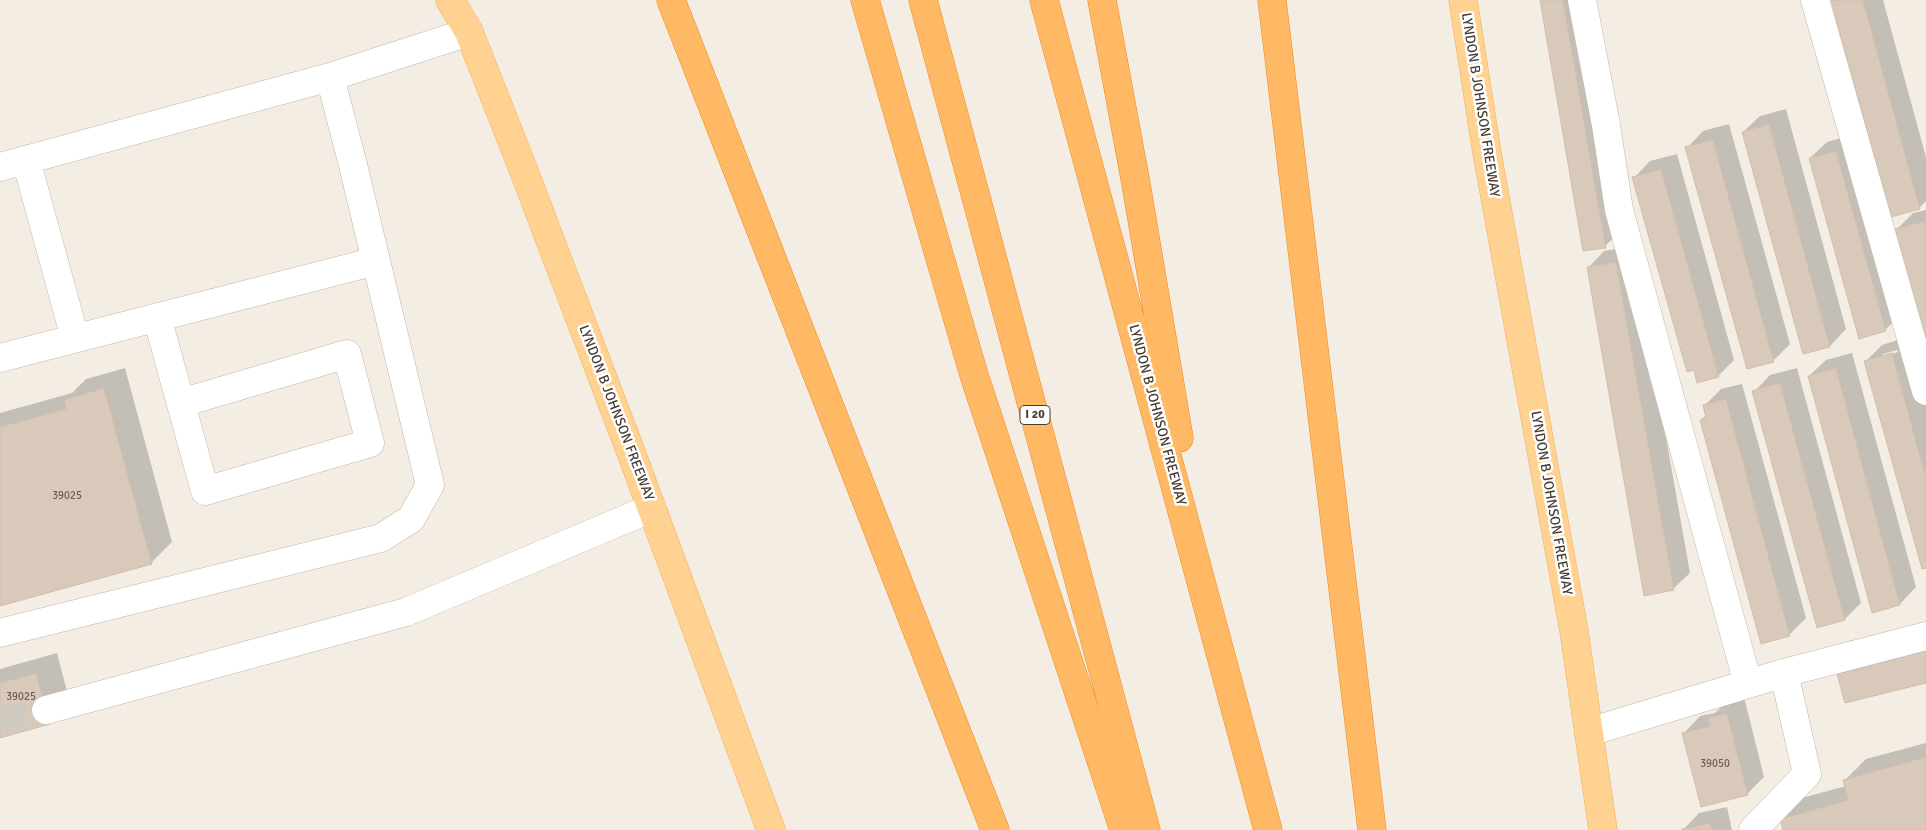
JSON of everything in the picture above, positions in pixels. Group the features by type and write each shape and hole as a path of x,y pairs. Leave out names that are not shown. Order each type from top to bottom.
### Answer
{"highway":[{"path":"671,0 995,830"},
{"path":"865,0 974,375 1124,830"},
{"name":"I 20","path":"923,0 1146,830"},
{"name":"LYNDON B JOHNSON FREEWAY","path":"1044,0 1206,594 1268,830"},
{"path":"1102,0 1136,184 1206,594"},
{"path":"1272,0 1372,830"}],"main road":[{"name":"LYNDON B JOHNSON FREEWAY","path":"450,0 469,32 520,161 652,508 771,830"},
{"name":"LYNDON B JOHNSON FREEWAY","path":"1463,0 1487,153 1574,631 1603,830"}],"lane":[{"path":"1582,0 1606,125 1619,210 1748,684"},
{"path":"1815,0 1926,391"},
{"path":"0,167 330,77 469,32"},
{"path":"0,633 380,538 411,519 430,485 353,164 330,77"},
{"path":"26,160 75,338"},
{"path":"0,358 376,261"},
{"path":"157,317 205,491 370,444 347,354 181,403"},
{"path":"46,710 406,612 652,508"},
{"path":"1589,732 1784,673 1926,636"},
{"path":"1753,830 1807,774 1784,673"}],"building":[{"path":"1540,0 1563,0 1606,248 1583,251"},
{"path":"1831,0 1863,0 1920,209 1891,217"},
{"path":"1769,124 1830,347 1803,354 1742,132"},
{"path":"1713,140 1774,362 1747,369 1685,147"},
{"path":"1836,151 1886,331 1859,339 1809,158"},
{"path":"1661,169 1719,377 1697,383 1694,370 1687,372 1632,177"},
{"path":"1925,221 1926,227 1926,341 1895,229"},
{"path":"1616,262 1674,590 1644,596 1587,267"},
{"path":"1892,353 1926,478 1926,568 1922,569 1864,361"},
{"path":"1836,368 1900,605 1872,613 1808,376"},
{"path":"1780,383 1845,620 1817,628 1752,391"},
{"path":"104,388 152,564 0,606 0,427 66,409 64,400"},
{"path":"1726,399 1790,636 1761,644 1700,420 1706,418 1703,405"},
{"path":"1926,651 1926,683 1845,703 1837,674"},
{"path":"36,673 50,724 0,738 0,683"},
{"path":"1727,713 1748,795 1701,807 1682,733 1710,726 1708,718"},
{"path":"1926,757 1926,830 1783,830 1780,819 1848,800 1843,780"},
{"path":"1710,823 1712,830 1682,830 1682,829"}],"tunnel":[{"path":"0,721 46,710"}]}
